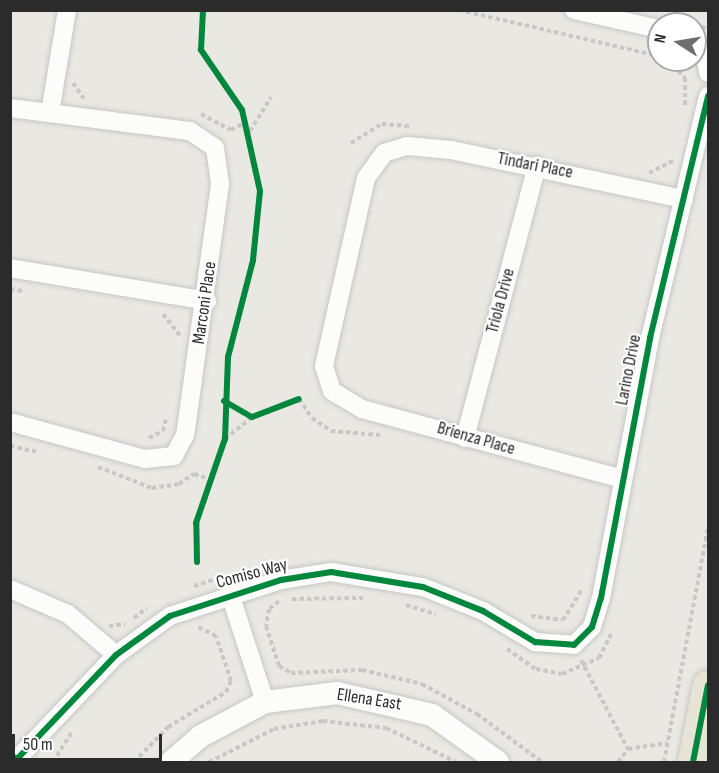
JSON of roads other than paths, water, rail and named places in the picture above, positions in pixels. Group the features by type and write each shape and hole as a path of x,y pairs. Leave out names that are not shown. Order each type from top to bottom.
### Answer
{"main road":[{"path":"693,762 708,685"}],"street":[{"path":"10,108 50,113 67,10"},
{"path":"574,10 647,20"},
{"name":"Larino Drive","path":"574,645 592,627 601,598 623,478 708,96"},
{"name":"Marconi Place","path":"10,422 145,459 174,456 185,435 207,301 220,184 215,147 190,131 50,113"},
{"name":"Tindari Place","path":"332,391 324,366 366,178 384,153 406,146 537,165 684,199"},
{"name":"Triola Drive","path":"465,438 537,165"},
{"path":"10,268 207,301"},
{"name":"Brienza Place","path":"332,391 362,409 406,416 465,438 623,478"},
{"name":"Comiso Way","path":"14,757 116,655 170,616 230,594 331,572 423,587 483,611 535,642 574,645"},
{"path":"10,588 68,614 116,655"},
{"path":"230,594 265,702"},
{"name":"Ellena East","path":"171,762 201,735 265,702 337,693 394,702 432,715 498,762"}]}
